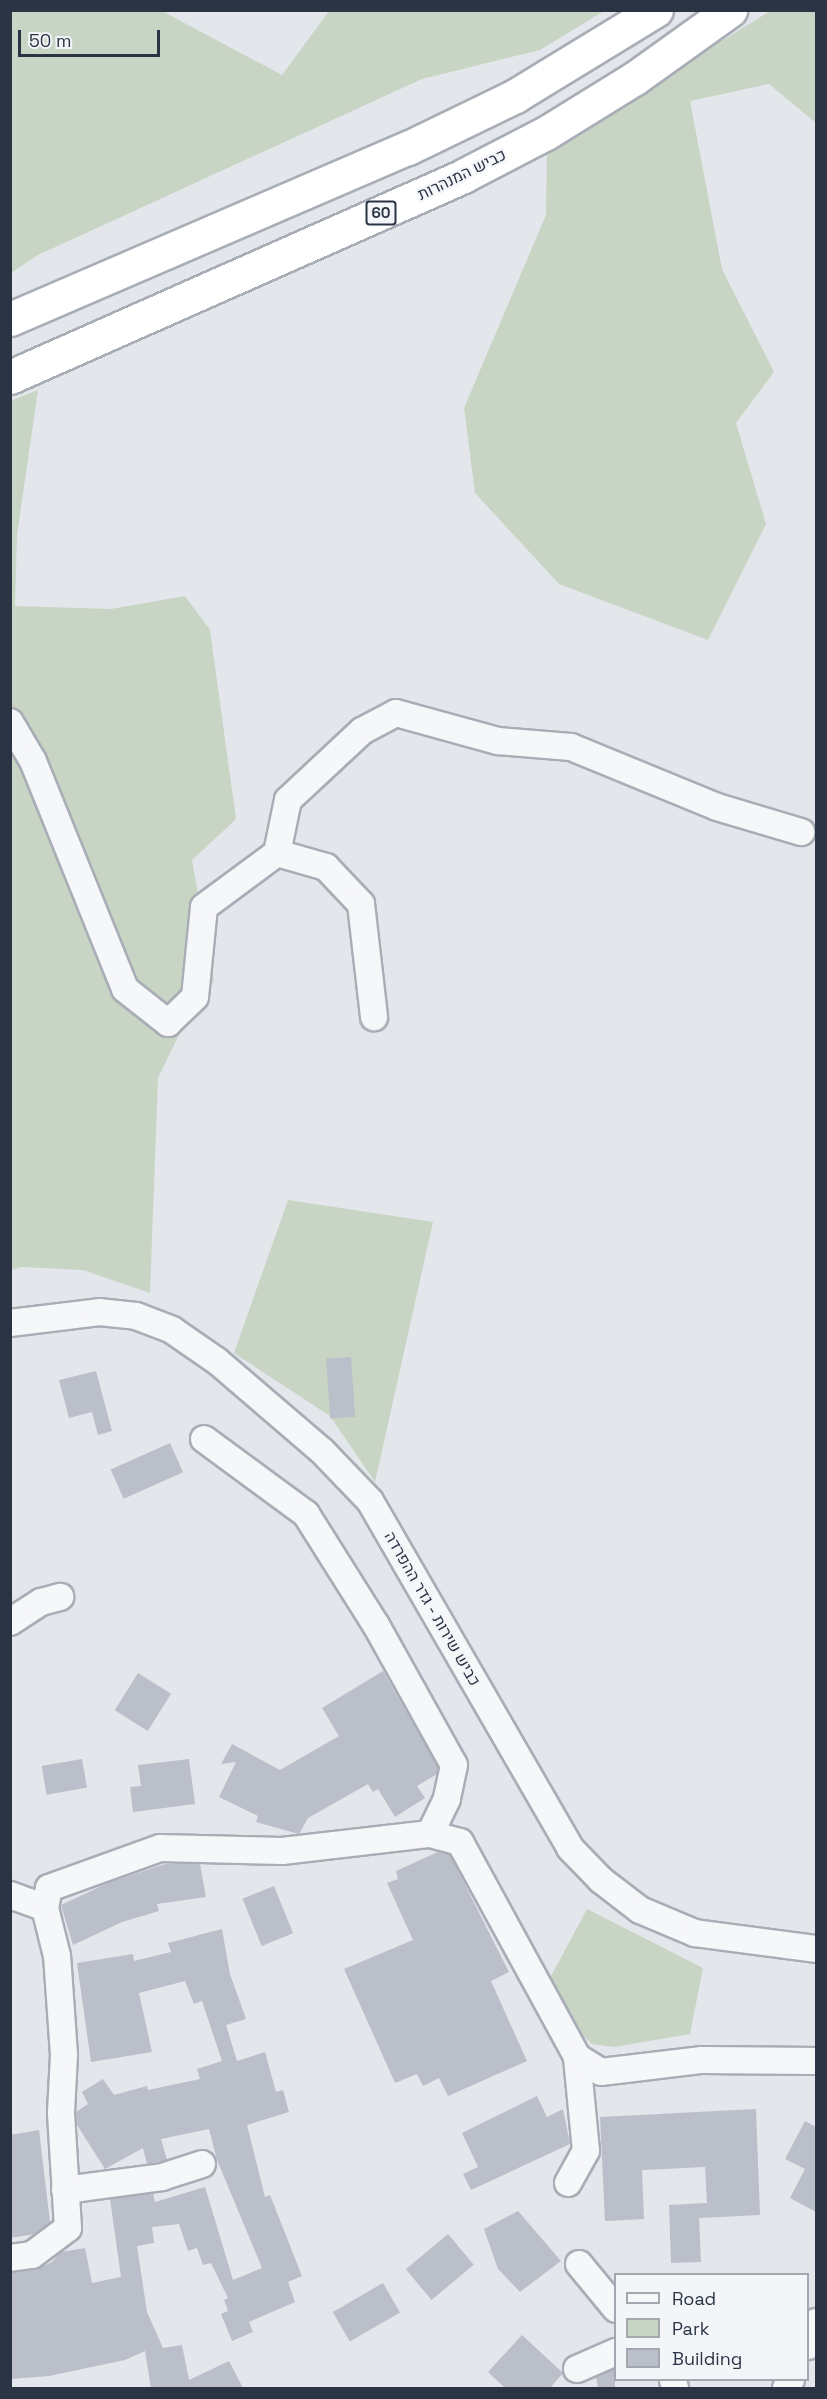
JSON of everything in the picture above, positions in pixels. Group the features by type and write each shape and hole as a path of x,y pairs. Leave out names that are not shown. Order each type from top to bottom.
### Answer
{"highway":[{"path":"10,319 408,148 515,96 656,10"},
{"name":"כביש המנהרות","path":"10,377 464,176 546,133 635,78 730,10"}],"street":[{"path":"10,722 33,761 125,989 168,1023 195,997 204,907 277,853 288,800 362,731 396,713 498,741 572,747 717,807 801,832"},
{"path":"277,853 326,867 362,904 374,1017"},
{"name":"כביש שירות - גדר ההפרדה","path":"10,1323 99,1312 136,1316 172,1330 217,1361 322,1451 370,1501 570,1848 601,1880 639,1910 695,1933 816,1949"},
{"path":"204,1439 306,1514 376,1625 454,1765 447,1799 430,1834"},
{"path":"10,1622 41,1602 60,1597"},
{"path":"10,2258 32,2254 68,2228 61,2112 64,2044 57,1956 45,1908 49,1888 160,1848 282,1851 430,1834 460,1842 577,2057 586,2151 568,2183"},
{"path":"10,1895 45,1908"},
{"path":"577,2057 601,2072 702,2060 816,2061"},
{"path":"65,2190 162,2177 202,2164"},
{"path":"579,2264 614,2308"},
{"path":"577,2369 614,2352"}],"green space":[{"path":"11,10 162,11 282,75 329,11 604,11 540,50 422,79 38,255 11,273"},
{"path":"770,11 816,11 816,123 769,84 690,101 722,269 774,372 736,423 766,524 708,640 559,584 475,493 464,408 546,215 547,149"},
{"path":"38,390 17,535 15,606 111,609 185,596 210,630 236,819 192,860 214,981 188,1016 158,1078 150,1293 83,1270 22,1267 11,1270 10,401"},
{"path":"288,1200 433,1222 375,1482 330,1416 234,1353"},
{"path":"587,1909 703,1968 690,2034 614,2047 592,2044 573,2026 550,1978"}],"building":[{"path":"351,1357 355,1417 330,1419 326,1359"},
{"path":"96,1371 112,1431 98,1435 92,1412 69,1418 59,1380"},
{"path":"170,1443 183,1472 124,1499 111,1469"},
{"path":"383,1671 438,1767 437,1774 417,1786 425,1798 395,1817 378,1789 373,1792 368,1784 308,1818 299,1834 256,1822 258,1816 219,1797 236,1762 221,1764 232,1744 280,1770 339,1736 322,1708"},
{"path":"138,1673 171,1694 148,1731 115,1710"},
{"path":"82,1759 87,1788 47,1795 42,1766"},
{"path":"189,1759 195,1804 133,1812 130,1787 141,1786 138,1765"},
{"path":"438,1852 450,1855 509,1972 491,1981 527,2061 448,2096 439,2078 423,2086 417,2074 395,2083 344,1969 413,1940 387,1883 398,1879 396,1871"},
{"path":"165,1864 200,1864 206,1897 157,1904 159,1911 122,1922 73,1945 61,1905 108,1883"},
{"path":"274,1886 293,1933 262,1946 242,1899"},
{"path":"222,1929 230,1974 246,2019 226,2025 237,2061 265,2052 276,2092 283,2090 289,2112 247,2125 265,2197 270,2195 302,2276 288,2282 295,2302 249,2322 253,2332 232,2341 221,2314 228,2311 224,2300 228,2298 211,2263 203,2265 197,2248 188,2251 179,2224 152,2227 154,2243 137,2246 147,2312 163,2348 182,2345 189,2380 229,2361 243,2388 151,2388 145,2351 125,2360 49,2376 10,2379 10,2273 35,2270 52,2262 61,2252 85,2248 92,2283 121,2277 110,2199 153,2193 155,2202 205,2187 233,2280 262,2268 217,2160 209,2129 161,2139 167,2160 147,2164 143,2148 105,2169 77,2125 76,2112 88,2104 82,2092 103,2079 114,2095 147,2086 148,2090 200,2079 197,2069 222,2061 202,2001 194,2004 185,1981 139,1993 152,2052 91,2062 77,1963 133,1954 134,1961 171,1952 168,1943"},
{"path":"537,2096 547,2117 563,2109 570,2144 471,2190 463,2174 478,2167 462,2133"},
{"path":"756,2109 760,2215 699,2218 701,2262 671,2263 669,2205 707,2203 705,2167 642,2170 644,2219 605,2221 600,2117"},
{"path":"805,2121 816,2127 816,2212 790,2198 805,2169 785,2159"},
{"path":"39,2130 50,2222 35,2234 10,2238 10,2135"},
{"path":"518,2211 561,2261 520,2292 498,2269 484,2229"},
{"path":"448,2234 474,2265 432,2300 406,2269"},
{"path":"383,2283 400,2312 350,2341 333,2312"},
{"path":"522,2335 563,2373 550,2388 505,2388 488,2372"},
{"path":"614,2369 615,2388 598,2388 596,2377"}]}
